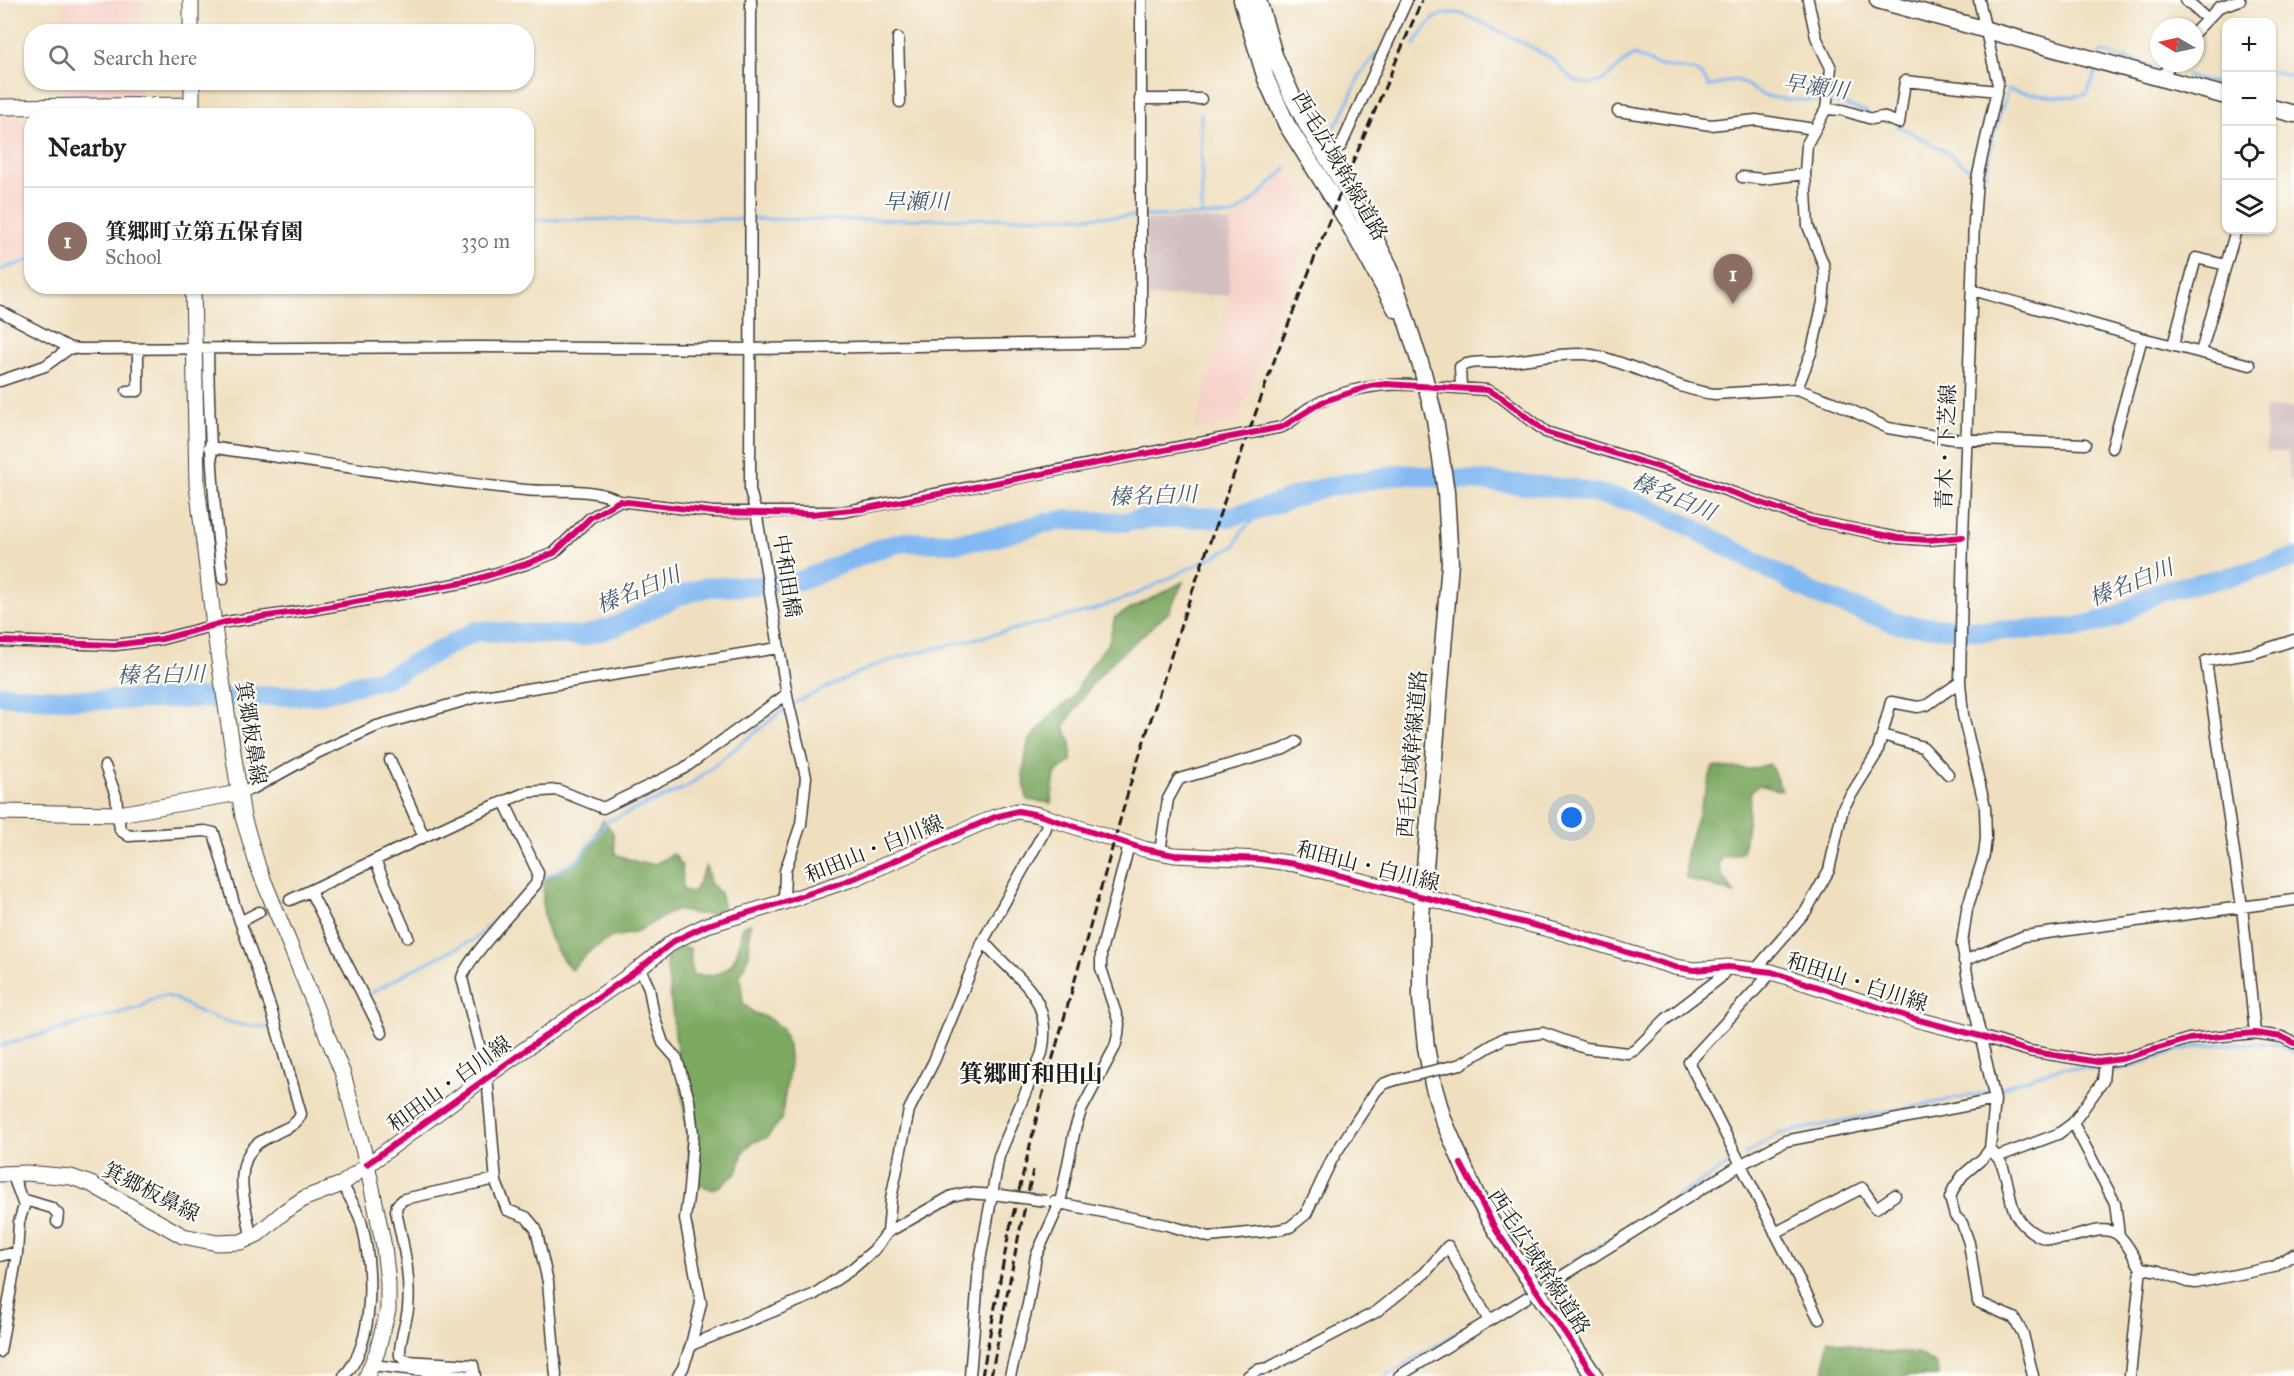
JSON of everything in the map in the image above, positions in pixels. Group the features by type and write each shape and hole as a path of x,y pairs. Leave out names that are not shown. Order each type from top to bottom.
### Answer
{"main road":[{"name":"西毛広域幹線道路","path":"1242,0 1266,78 1287,125 1349,225 1415,347"},
{"name":"西毛広域幹線道路","path":"1258,0 1274,55 1297,106 1361,212 1389,266 1435,419 1446,492 1450,563 1420,952 1421,999 1426,1047 1443,1119 1466,1174 1496,1230 1594,1376"},
{"path":"1878,0 2222,95"},
{"path":"2276,109 2294,114"}],"street":[{"path":"191,0 191,24"},
{"name":"中和田橋","path":"751,0 750,490 757,514 788,702 806,777 801,824 785,871 784,902"},
{"path":"0,311 70,348 138,350 469,347 750,349 1139,342 1142,316 1141,0"},
{"path":"1324,153 1331,148 1341,146 1407,0"},
{"path":"1797,389 1812,350 1823,302 1824,266 1808,226 1805,174 1808,144 1827,103 1831,68 1816,37 1808,0"},
{"name":"青木・下芝線","path":"1979,0 1997,91 1977,179 1966,440 1960,681 1963,715 1985,807 1986,822 1984,855 1964,922 1962,944 1995,1100 1993,1153"},
{"path":"2185,0 2207,20"},
{"path":"2204,23 2219,7 2232,1"},
{"path":"898,38 900,102"},
{"path":"2162,79 2166,72"},
{"path":"1827,103 1842,110 1899,123 1905,81 1997,91"},
{"path":"192,90 192,108"},
{"path":"1140,99 1201,99"},
{"path":"0,107 64,108"},
{"path":"1618,111 1711,125 1756,120 1814,129"},
{"path":"1742,177 1763,179 1805,174"},
{"path":"2201,352 2235,234"},
{"path":"2173,345 2196,258 2226,265"},
{"path":"1972,290 2142,338 2250,364"},
{"name":"箕郷板鼻線","path":"194,294 200,350 197,485 239,793 243,817 258,867 332,1044 368,1164 384,1246 388,1296 385,1324 369,1370"},
{"path":"2112,448 2142,338"},
{"path":"0,381 45,366 70,348"},
{"path":"128,391 138,391 138,350"},
{"path":"200,350 212,496 223,579"},
{"path":"1461,387 1460,367 1467,362 1500,362 1590,354 1645,371 1702,393 1724,394 1797,389 1838,404 1888,428 1966,440 2085,444"},
{"path":"209,447 526,490 586,492 610,496 619,501 713,512 812,514 842,512 989,485 1282,427 1322,402 1360,389 1386,384 1413,385"},
{"path":"1442,387 1487,390 1501,397 1546,432 1664,469 1810,520 1898,538 1928,540 1963,537"},
{"path":"0,641 115,645 162,639 467,582 554,553 590,518 619,501"},
{"path":"2255,1033 2242,907 2206,661 2254,653 2294,640"},
{"path":"0,812 119,814 239,793 254,788 319,752 376,726 477,697 778,644"},
{"path":"1756,969 1806,911 1829,870 1843,808 1877,753 1891,702 1918,707 1927,705 1960,681"},
{"path":"290,900 527,792 558,790 603,808 683,769 788,702"},
{"path":"1883,735 1923,747 1948,774"},
{"path":"1160,852 1168,799 1179,779 1284,749 1296,741"},
{"path":"390,760 424,837"},
{"path":"105,766 116,796 120,830 129,836 205,831 214,833 240,922 271,1009 301,1114 292,1126 258,1143 244,1163 242,1174 251,1237"},
{"path":"504,801 538,873 536,884 463,972 464,991 487,1076 496,1179 507,1210 526,1217 536,1229 548,1282 556,1376"},
{"name":"和田山・白川線","path":"368,1164 674,941 707,925 855,878 1005,813 1018,811 1049,818 1129,845 1173,855 1260,859 1295,864 1564,933 1668,966 1694,970 1728,967 1772,972 1915,1019 2029,1051 2105,1062 2188,1039 2255,1033 2282,1037 2294,1043"},
{"path":"888,1232 891,1199 909,1110 934,1060 983,940 1045,830 1049,818"},
{"path":"1010,1376 1028,1304 1036,1256 1060,1203 1075,1129 1081,1112 1115,1047 1118,1035 1119,1023 1101,968 1101,952 1129,845"},
{"path":"375,860 408,937"},
{"path":"310,891 382,1033"},
{"path":"1964,961 2024,936 2294,900"},
{"path":"240,922 260,912"},
{"path":"970,1376 979,1266 995,1195 999,1156 1042,1053 1045,1036 1042,1011 1036,998 983,940"},
{"path":"691,1345 813,1295 831,1285 874,1250 888,1232 952,1196 965,1193 1060,1203 1167,1225 1209,1237 1290,1227 1306,1214 1332,1159 1383,1084 1461,1064 1504,1038 1543,1033 1585,1048 1628,1053 1635,1050 1666,1019 1720,978 1728,967"},
{"path":"640,968 649,988 654,1017 663,1043 677,1059 689,1100 693,1134 685,1219 700,1303 691,1345 678,1376"},
{"path":"1772,972 1689,1062 1819,1319"},
{"path":"2033,1376 2023,1334 2014,1317 1978,1302 1969,1243 1962,1223 1955,1216 1950,1203 1954,1188 1963,1175 1983,1158 2058,1134 2073,1123 2103,1078 2105,1062"},
{"path":"1548,1285 1740,1165 1785,1141 1995,1100"},
{"path":"2073,1123 2115,1203 2118,1235"},
{"path":"1993,1153 2001,1162 2010,1201 2019,1220 2037,1235 2057,1241 2100,1231 2112,1232 2118,1235 2141,1268 2130,1376"},
{"name":"箕郷板鼻線","path":"6,1174 62,1175 91,1184 183,1236 231,1244 265,1229 304,1198 342,1184 368,1164"},
{"path":"0,1352 17,1252 18,1228 24,1206 6,1174"},
{"path":"475,1376 473,1365 406,1361 400,1356 408,1309 409,1283 408,1264 396,1211 397,1205 404,1199 496,1179"},
{"path":"342,1184 360,1219 364,1233 370,1300 363,1340 357,1357 344,1376"},
{"path":"1775,1233 1862,1188 1876,1208 1895,1195"},
{"path":"22,1199 52,1208 58,1214 57,1222"},
{"path":"1248,1376 1376,1312 1425,1273 1448,1246 1489,1321"},
{"path":"0,1256 17,1252"},
{"path":"2141,1268 2159,1271 2196,1283 2274,1267 2294,1254"},
{"path":"1399,1376 1526,1298"},
{"path":"369,1370 469,1376"}],"shaded area":[{"path":"62,0 141,0 141,24 62,24"},
{"path":"62,90 141,90 141,100 62,100"},
{"path":"0,117 24,117 24,257 0,265"},
{"path":"1288,171 1316,215 1237,423 1194,429 1218,345 1229,295 1231,223"},
{"path":"1207,219 1231,223 1229,295 1148,297 1145,220"},
{"path":"2294,407 2294,479 2289,480 2288,452 2267,452 2264,408"}],"green space":[{"path":"1183,582 1169,612 1113,661 1092,684 1064,726 1071,743 1071,761 1055,774 1051,803 1027,800 1023,775 1028,742 1055,711 1072,699 1087,671 1109,642 1115,617"},
{"path":"1770,764 1782,791 1759,785 1751,791 1744,848 1741,853 1721,858 1719,863 1721,872 1735,894 1686,878 1686,853 1713,767 1752,769"},
{"path":"603,820 613,832 615,854 637,862 655,864 674,854 682,865 683,890 694,892 706,866 710,883 720,893 725,913 696,914 675,910 634,933 612,937 592,949 571,970 550,938 544,918 544,881 578,859 589,846"},
{"path":"750,923 749,954 740,976 743,1003 754,1013 768,1018 781,1028 787,1041 790,1063 781,1120 766,1138 753,1142 743,1152 737,1173 712,1189 693,1183 666,960 679,948 690,948 692,975 705,976 724,971 735,958 742,926"},
{"path":"1828,1340 1889,1353 1919,1353 1936,1365 1939,1376 1824,1376"}],"waterway":[{"name":"早瀬川","path":"1414,46 1434,19 1444,14 1458,13 1547,56 1570,78 1581,83 1594,83 1605,79 1635,55 1655,65 1696,71 1709,86 1735,80 1743,82 1759,94 1771,97 1824,100"},
{"name":"早瀬川","path":"2099,54 2103,52 2150,66"},
{"name":"早瀬川","path":"1327,132 1340,120 1361,73 1377,53"},
{"name":"早瀬川","path":"1986,174 1993,136 2008,90 2057,97 2087,94 2096,71"},
{"name":"早瀬川","path":"2276,72 2294,77"},
{"name":"早瀬川","path":"2186,76 2214,83 2222,81"},
{"name":"早瀬川","path":"1831,101 1867,112"},
{"path":"1201,113 1202,215"},
{"name":"早瀬川","path":"1898,126 1942,149 1968,168"},
{"name":"早瀬川","path":"753,219 857,220 1233,215 1253,201 1288,167"},
{"name":"早瀬川","path":"534,220 747,219"},
{"name":"早瀬川","path":"0,270 24,262"},
{"name":"榛名白川","path":"0,695 118,700 315,695 386,678 476,631 582,636 614,627 678,596 708,587 757,586 800,581 880,548 905,542 953,543 993,538 1044,523 1066,520 1125,522 1154,518 1228,517 1267,507 1318,489 1401,474 1574,489 1632,501 1684,523 1813,593 1898,624 1983,631 2073,628 2114,618 2158,592 2237,575 2294,558"},
{"path":"792,704 871,667 908,655 1093,610 1139,593 1235,546 1242,531 1267,507"},
{"path":"541,880 578,860 606,822 687,787 787,707"},
{"path":"371,993 475,939 513,903"},
{"path":"0,1046 141,1007 163,996 174,998 222,1020 268,1027"},
{"path":"2000,1088 2063,1067 2119,1071 2176,1051 2205,1045 2261,1043 2278,1045 2294,1053"},
{"path":"1745,1155 1778,1134 1988,1092"},
{"path":"1545,1280 1731,1163"},
{"path":"1386,1376 1523,1293"}],"tunnel":[{"path":"259,912 290,900"}],"railway":[{"path":"982,1376 1009,1232 1041,1100 1130,785 1185,612 1274,361 1342,188 1422,0"},
{"path":"991,1376 1033,1170"}],"cycle path":[{"path":"0,641 115,645 162,639 226,622 310,610 467,582 554,553 590,518 619,501 713,512 812,514 862,509 1282,427 1322,402 1370,386 1386,384 1487,390 1501,397 1546,432 1674,472 1810,520 1898,538 1928,540 1963,537"},
{"path":"367,1164 640,968 674,941 707,925 855,878 995,817 1018,811 1039,815 1144,849 1174,855 1260,859 1295,864 1564,933 1675,967 1694,970 1728,967 1772,972 1915,1019 2029,1051 2098,1062 2122,1059 2189,1039 2255,1033 2282,1037 2294,1043"},
{"path":"1461,1164 1496,1230 1594,1376"}],"place":[{"name":"箕郷町立第五保育園","path":"1733,304"}],"district":[{"name":"箕郷町和田山","path":"1031,1074"}]}
